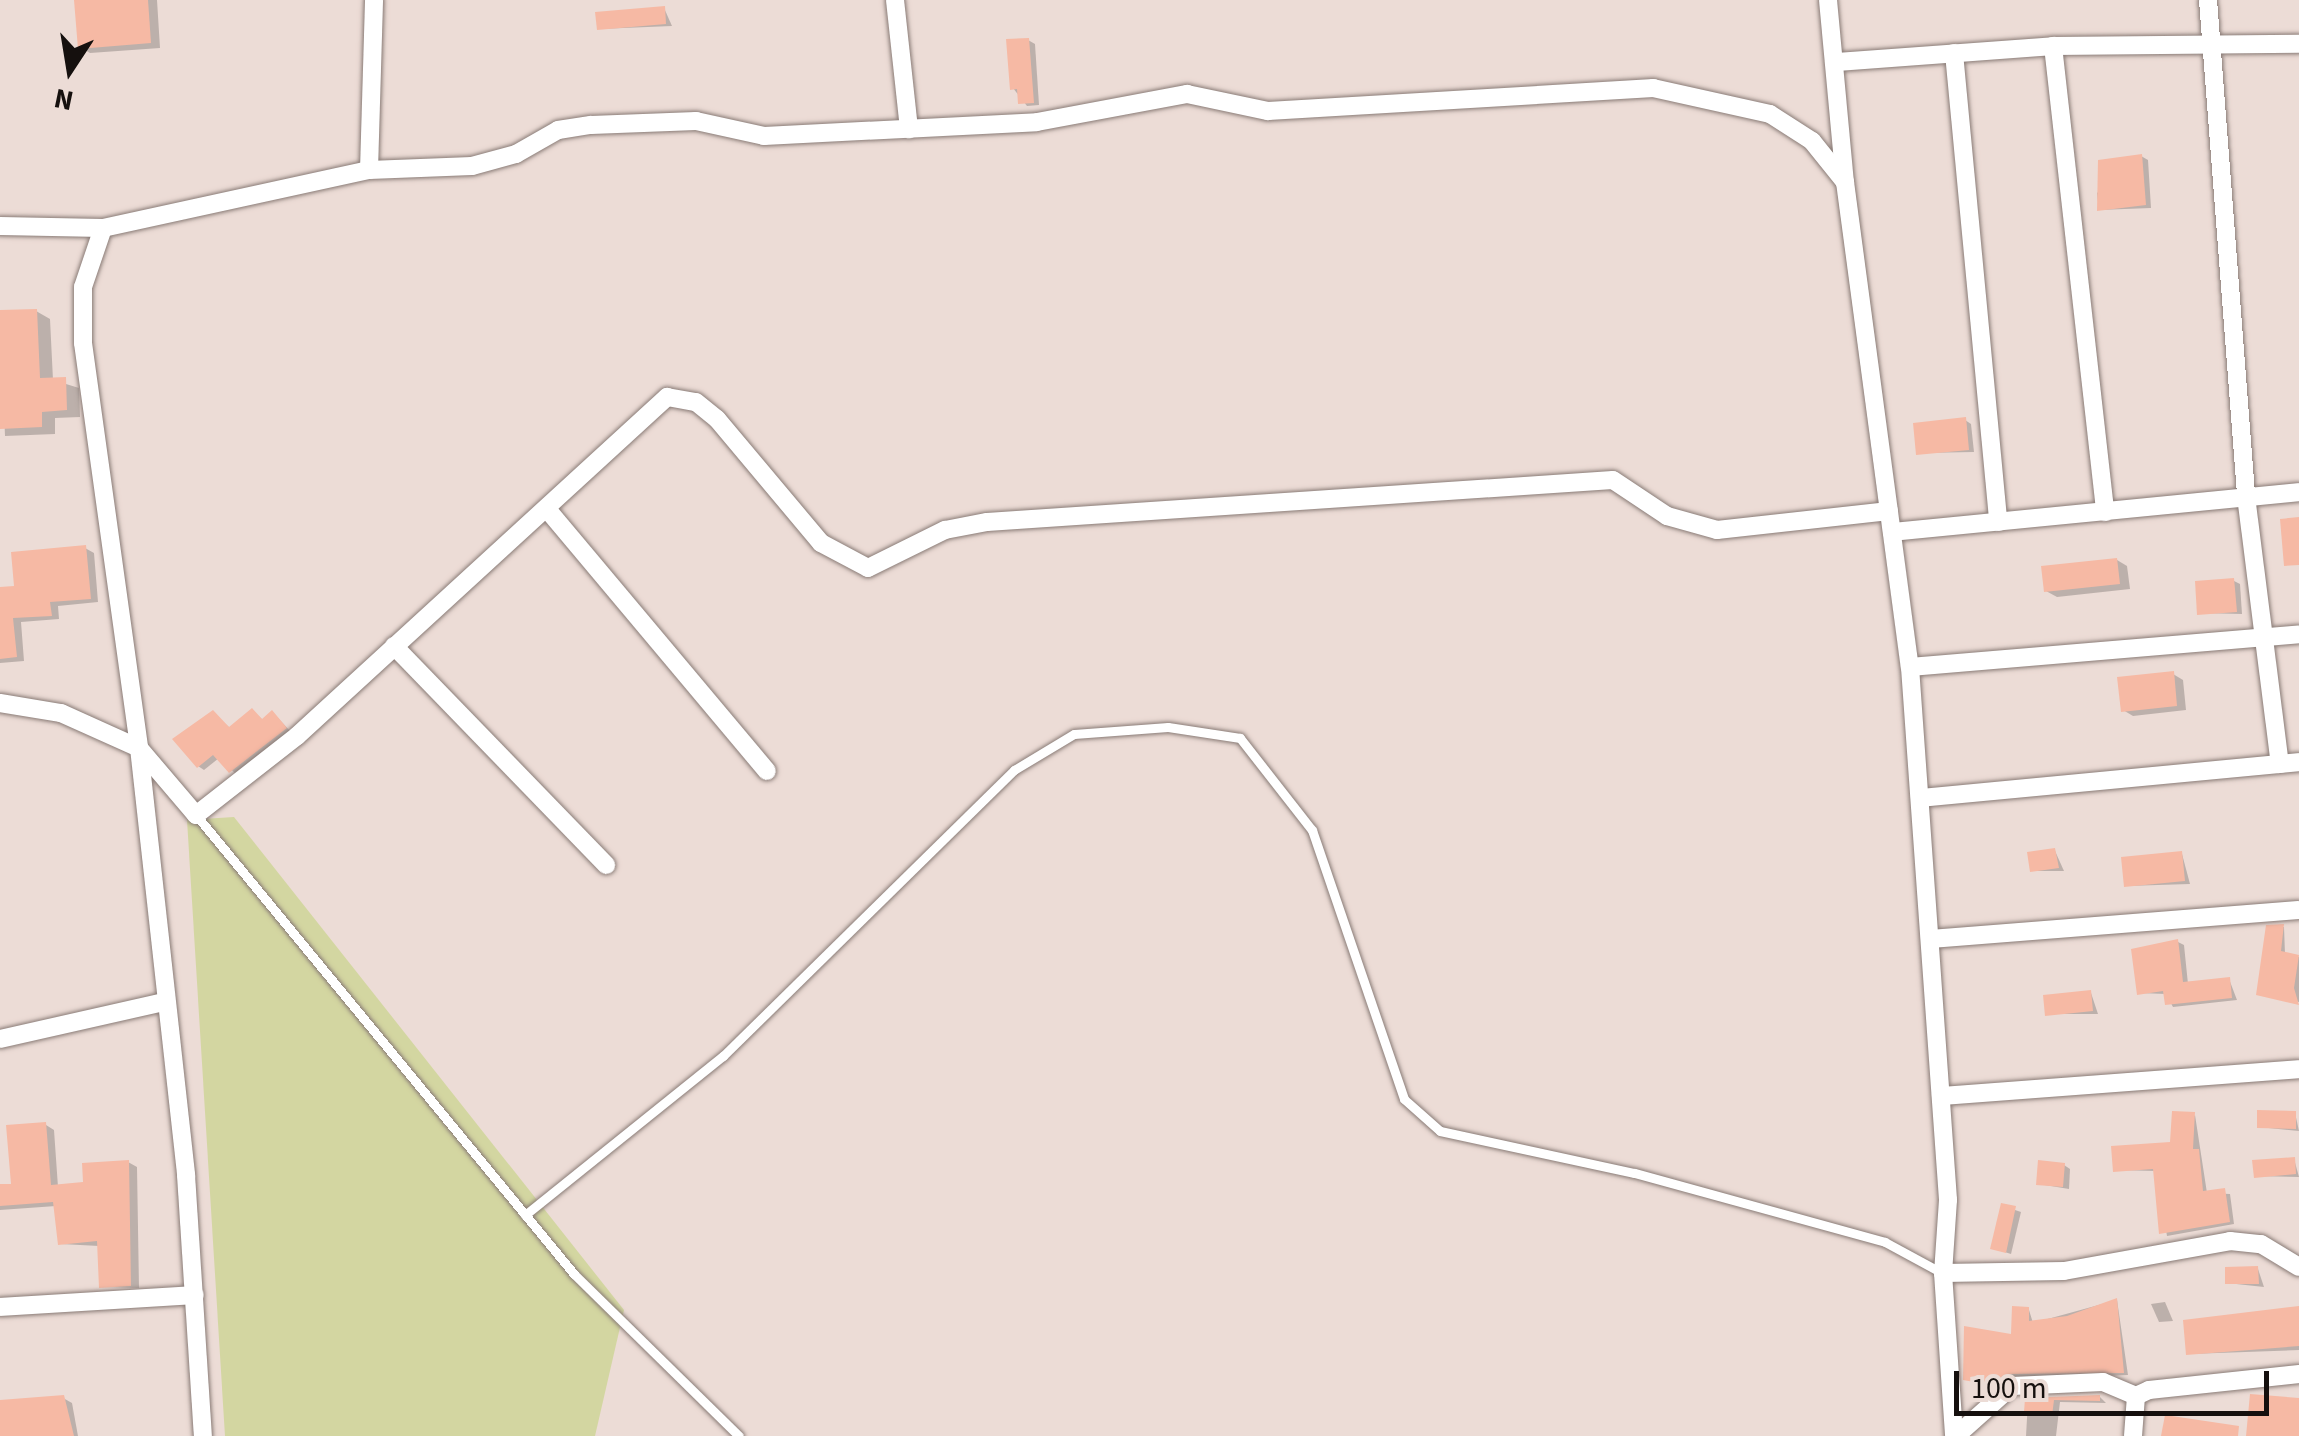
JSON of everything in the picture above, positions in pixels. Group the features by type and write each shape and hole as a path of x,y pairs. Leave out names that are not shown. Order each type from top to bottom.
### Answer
{"street":[{"path":"369,170 374,0"},
{"path":"895,0 910,130"},
{"path":"1828,0 1845,182 1910,668 1948,1200 1943,1273 1955,1436"},
{"path":"1920,798 2289,763 2246,496 2208,0"},
{"path":"1836,62 2053,46 2214,48 2299,44"},
{"path":"2053,46 2105,512"},
{"path":"1954,53 1998,522"},
{"path":"0,226 103,228 369,170 472,166 516,154 558,130 591,125 696,121 764,136 910,130 1037,122 1164,95 1268,111 1652,88 1770,114 1812,141 1845,182"},
{"path":"103,228 83,287 82,343 139,748 195,1295 204,1436"},
{"path":"0,703 61,713 139,748 196,814 297,736 546,509 650,405 680,396 717,419 821,544 868,568 945,530 987,522 1612,480 1667,516 1717,530 1889,511"},
{"path":"1892,532 2299,492"},
{"path":"546,509 767,770"},
{"path":"1910,668 2299,634"},
{"path":"394,646 606,865"},
{"path":"1930,939 2299,910"},
{"path":"0,1038 164,1002"},
{"path":"1940,1096 2299,1068"},
{"path":"1943,1273 2064,1271 2230,1242 2262,1244 2299,1267"},
{"path":"0,1308 195,1295"},
{"path":"1955,1436 2012,1386 2103,1382 2136,1396 2299,1374"},
{"path":"2133,1436 2136,1396"}],"lane":[{"path":"524,1215 723,1056 1014,770 1074,734 1168,726 1240,738 1312,830 1404,1099 1440,1132 1634,1173 1884,1242 1943,1273"},
{"path":"196,814 574,1274 739,1436"}],"green space":[{"path":"234,817 624,1310 595,1436 225,1436 187,820"}],"building":[{"path":"74,0 148,0 151,43 78,49"},
{"path":"665,6 666,24 597,30 595,12"},
{"path":"1029,38 1034,103 1018,104 1017,89 1010,90 1006,39"},
{"path":"2142,154 2146,205 2097,211 2098,160"},
{"path":"37,309 40,378 66,377 67,410 42,412 42,427 0,429 0,310"},
{"path":"1966,417 1969,450 1916,455 1913,423"},
{"path":"2299,517 2299,565 2284,566 2280,519"},
{"path":"86,545 91,599 50,602 52,616 13,618 17,657 0,659 0,587 14,586 11,552"},
{"path":"2117,558 2120,584 2044,592 2041,566"},
{"path":"2234,578 2237,612 2197,615 2195,581"},
{"path":"2174,671 2177,706 2121,712 2117,677"},
{"path":"252,708 262,719 272,710 287,728 229,773 213,755 197,768 172,739 213,710 229,727"},
{"path":"2055,848 2059,868 2030,872 2027,852"},
{"path":"2182,851 2185,881 2124,887 2121,857"},
{"path":"2284,924 2281,951 2299,955 2294,988 2299,1005 2256,995 2266,925"},
{"path":"2178,939 2183,982 2230,977 2232,998 2165,1005 2163,991 2137,995 2131,949"},
{"path":"2091,990 2093,1011 2045,1016 2043,995"},
{"path":"2257,1110 2296,1111 2296,1129 2257,1128"},
{"path":"2172,1111 2195,1112 2193,1149 2199,1149 2203,1191 2225,1188 2230,1222 2159,1234 2153,1169 2113,1172 2111,1146 2170,1142"},
{"path":"46,1122 51,1185 83,1182 82,1163 129,1160 131,1286 99,1288 97,1241 58,1245 53,1202 0,1206 0,1184 11,1184 6,1125"},
{"path":"2295,1157 2296,1174 2254,1178 2252,1160"},
{"path":"2038,1160 2065,1163 2063,1187 2036,1185"},
{"path":"2001,1203 2016,1206 2006,1253 1990,1249"},
{"path":"2258,1266 2259,1284 2225,1284 2225,1267"},
{"path":"2117,1298 2124,1373 2011,1374 1985,1384 1963,1380 1964,1326 2011,1334 2012,1306 2029,1307 2029,1321 2067,1316"},
{"path":"2299,1306 2299,1346 2186,1355 2183,1320"},
{"path":"2250,1394 2299,1398 2299,1436 2246,1436"},
{"path":"64,1395 74,1436 0,1436 0,1400"},
{"path":"2100,1395 2100,1401 2054,1400 2052,1416 2024,1412 2025,1398"},
{"path":"2165,1415 2239,1426 2238,1436 2161,1436"}]}
